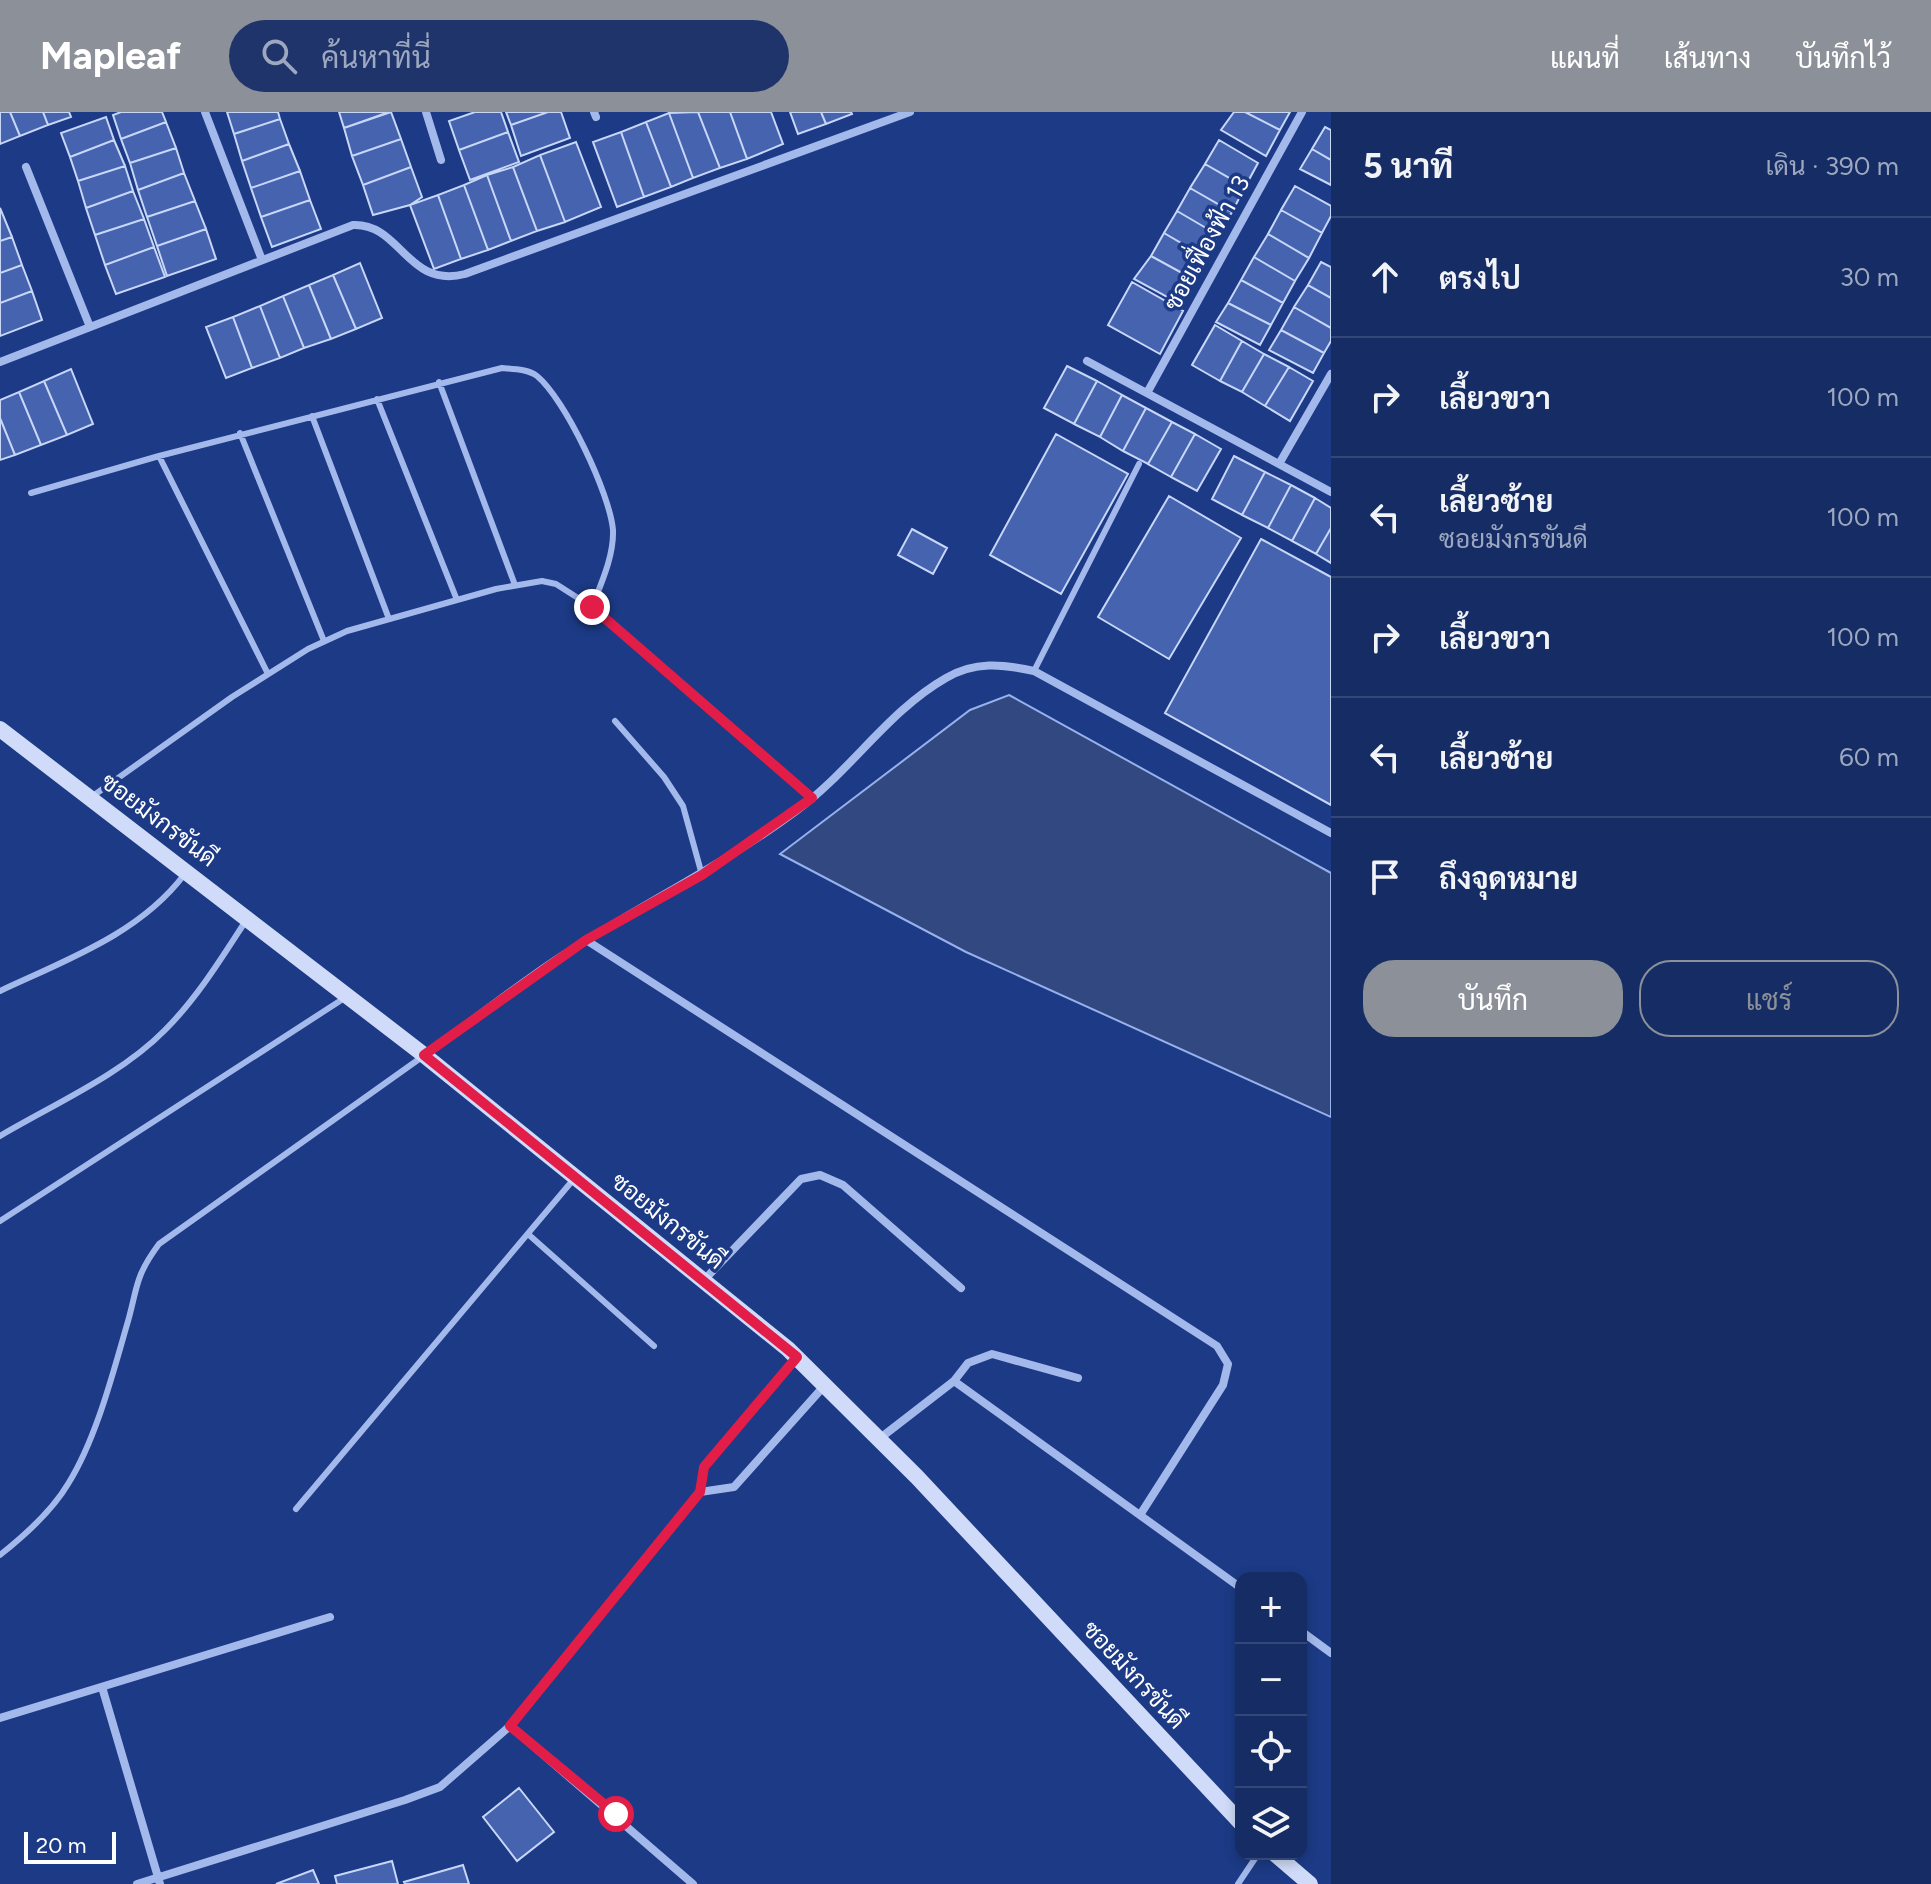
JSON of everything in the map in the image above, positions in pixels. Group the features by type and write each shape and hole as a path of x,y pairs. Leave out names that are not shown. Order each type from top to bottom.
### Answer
{"street":[{"path":"205,112 262,260"},
{"path":"426,112 441,160"},
{"path":"0,362 353,225 365,224 428,275 447,279 910,112"},
{"name":"ซอยเฟื่องฟ้า 13","path":"1147,393 1302,112"},
{"path":"26,167 90,327"},
{"path":"1087,361 1331,492"},
{"path":"1279,464 1331,374"},
{"path":"424,1055 586,940 702,875 812,798 920,696 946,677 973,666 999,664 1034,671 1331,833"},
{"name":"ซอยมังกรขันดี","path":"1,731 424,1055 797,1357 879,1439 1235,1817"},
{"path":"586,940 1217,1346 1228,1364 1223,1385 1140,1515"},
{"path":"704,1280 801,1179 820,1175 843,1185 961,1288"},
{"path":"879,1439 954,1381 968,1363 992,1354 1078,1378"},
{"path":"137,1884 159,1881 440,1787 510,1726 700,1492 704,1467 797,1357"},
{"path":"954,1381 1235,1584"},
{"path":"700,1492 734,1487 825,1385"},
{"path":"0,1718 330,1617"},
{"path":"1307,1635 1331,1653"},
{"path":"102,1687 159,1881"},
{"path":"510,1726 693,1884"},
{"path":"1282,1860 1310,1884"}],"lane":[{"path":"31,493 240,433 439,382 502,368 517,369 535,374 557,397 584,446 613,529 609,562 592,607"},
{"path":"439,382 515,585"},
{"path":"377,399 457,600"},
{"path":"312,416 389,619"},
{"path":"240,433 324,641"},
{"path":"159,456 268,674"},
{"path":"1034,671 1139,464"},
{"path":"90,798 268,674 324,641 457,600 542,581 556,584 592,607 812,798"},
{"path":"615,721 664,777 683,806 702,875"},
{"path":"0,991 125,929 165,900 187,871"},
{"path":"0,1136 116,1068 164,1032 202,988 247,919"},
{"path":"0,1221 348,996"},
{"path":"0,1555 20,1539 68,1485 97,1416 127,1326 139,1271 159,1244 424,1055"},
{"path":"296,1509 576,1177"},
{"path":"528,1234 654,1346"},
{"path":"1238,1884 1254,1860"}],"water":[{"path":"1009,695 1331,873 1331,1117 966,952 780,854 970,710"}],"building":[{"path":"0,112 10,112 20,136 0,144"},
{"path":"10,112 43,112 48,125 20,136"},
{"path":"43,112 69,112 71,117 48,125"},
{"path":"121,112 162,112 166,122 121,139 113,115"},
{"path":"227,112 278,112 280,119 234,134"},
{"path":"339,112 389,112 344,128"},
{"path":"391,112 401,139 352,156 344,128"},
{"path":"475,112 501,112 508,132 459,150 449,121"},
{"path":"506,112 548,112 511,125"},
{"path":"548,112 561,112 570,138 521,156 511,125"},
{"path":"698,112 730,112 747,159 720,168"},
{"path":"698,112 720,168 693,178 669,113"},
{"path":"730,112 771,112 783,144 747,159"},
{"path":"790,112 821,112 826,124 798,134"},
{"path":"821,112 851,112 852,114 826,124"},
{"path":"1234,112 1245,112 1280,130 1266,156 1221,130"},
{"path":"1245,112 1290,112 1280,130"},
{"path":"669,113 693,178 671,187 646,122"},
{"path":"106,117 114,140 70,157 61,133"},
{"path":"280,119 289,144 242,161 234,134"},
{"path":"166,122 176,148 130,163 121,139"},
{"path":"646,122 671,187 644,197 621,132"},
{"path":"1325,127 1331,130 1331,160 1312,149"},
{"path":"508,132 519,162 470,180 459,150"},
{"path":"621,132 644,197 617,207 593,142"},
{"path":"401,139 411,167 363,185 352,156"},
{"path":"114,140 125,166 78,181 70,157"},
{"path":"1219,140 1258,163 1245,187 1205,164"},
{"path":"576,142 601,207 565,222 540,155"},
{"path":"289,144 300,171 251,188 242,161"},
{"path":"176,148 184,173 138,190 130,163"},
{"path":"1312,149 1331,160 1331,185 1300,169"},
{"path":"540,155 565,222 537,231 513,167"},
{"path":"1205,164 1245,187 1232,212 1190,188"},
{"path":"125,166 133,191 86,208 78,181"},
{"path":"411,167 422,197 410,205 373,215 363,185"},
{"path":"513,167 537,231 511,241 487,175"},
{"path":"300,171 310,200 261,217 251,188"},
{"path":"184,173 195,201 147,217 138,190"},
{"path":"487,175 511,241 488,250 464,185"},
{"path":"464,185 488,250 461,259 438,195"},
{"path":"1295,186 1331,206 1331,216 1322,233 1281,210"},
{"path":"1190,188 1232,212 1218,235 1177,211"},
{"path":"133,191 144,219 95,235 86,208"},
{"path":"438,195 461,259 434,269 410,205"},
{"path":"310,200 321,229 272,247 261,217"},
{"path":"195,201 206,229 157,246 147,217"},
{"path":"0,208 12,237 0,241"},
{"path":"1281,210 1322,233 1309,258 1268,234"},
{"path":"1177,211 1218,235 1205,257 1164,233"},
{"path":"144,219 154,247 105,265 95,235"},
{"path":"206,229 216,259 167,276 157,246"},
{"path":"1164,233 1205,257 1193,279 1151,256"},
{"path":"1268,234 1309,258 1295,281 1254,257"},
{"path":"12,237 22,265 0,273 0,241"},
{"path":"154,247 165,277 116,294 105,265"},
{"path":"1151,256 1193,279 1180,304 1134,279"},
{"path":"1254,257 1295,281 1283,303 1241,280"},
{"path":"1321,262 1331,267 1331,298 1308,285"},
{"path":"360,263 382,318 356,329 333,275"},
{"path":"22,265 32,291 0,303 0,273"},
{"path":"333,275 356,329 331,339 309,285"},
{"path":"1241,280 1283,303 1271,325 1228,303"},
{"path":"1132,282 1183,311 1160,354 1108,325"},
{"path":"309,285 331,339 304,348 283,296"},
{"path":"1308,285 1331,298 1331,328 1294,307"},
{"path":"32,291 42,320 0,336 0,303"},
{"path":"283,296 304,348 280,358 260,306"},
{"path":"1228,303 1271,325 1260,345 1216,322"},
{"path":"260,306 280,358 252,368 233,317"},
{"path":"1294,307 1331,328 1331,341 1324,353 1281,330"},
{"path":"233,317 252,368 226,378 206,327"},
{"path":"1215,325 1242,341 1220,381 1192,365"},
{"path":"1281,330 1324,353 1313,373 1269,350"},
{"path":"1242,341 1264,354 1242,392 1220,381"},
{"path":"1264,354 1289,367 1265,406 1242,392"},
{"path":"1067,366 1097,381 1074,424 1044,408"},
{"path":"1289,367 1313,381 1290,421 1265,406"},
{"path":"71,369 93,424 67,435 44,381"},
{"path":"44,381 67,435 41,445 19,392"},
{"path":"1097,381 1122,395 1100,437 1074,424"},
{"path":"19,392 41,445 15,455 0,418 0,400"},
{"path":"1122,395 1146,408 1123,451 1100,437"},
{"path":"1146,408 1172,422 1148,464 1123,451"},
{"path":"0,418 15,455 0,460"},
{"path":"1172,422 1195,434 1171,477 1148,464"},
{"path":"1056,434 1128,474 1061,594 990,555"},
{"path":"1195,434 1221,449 1197,491 1171,477"},
{"path":"1234,456 1265,472 1242,515 1212,499"},
{"path":"1265,472 1291,485 1268,528 1242,515"},
{"path":"1291,485 1315,498 1292,541 1268,528"},
{"path":"1169,496 1241,538 1169,659 1098,617"},
{"path":"1315,498 1331,508 1331,528 1316,554 1292,541"},
{"path":"1331,528 1331,563 1316,554"},
{"path":"912,529 947,548 933,574 898,555"},
{"path":"1261,539 1331,577 1331,805 1165,713"},
{"path":"519,1788 554,1832 517,1861 483,1817"},
{"path":"392,1861 398,1884 337,1884 335,1876"},
{"path":"463,1865 469,1884 404,1882"},
{"path":"313,1870 319,1884 276,1884"}],"route":[{"path":"592,607 812,798 702,875 586,940 424,1055 797,1357 704,1467 700,1492 510,1726 616,1814"}]}
